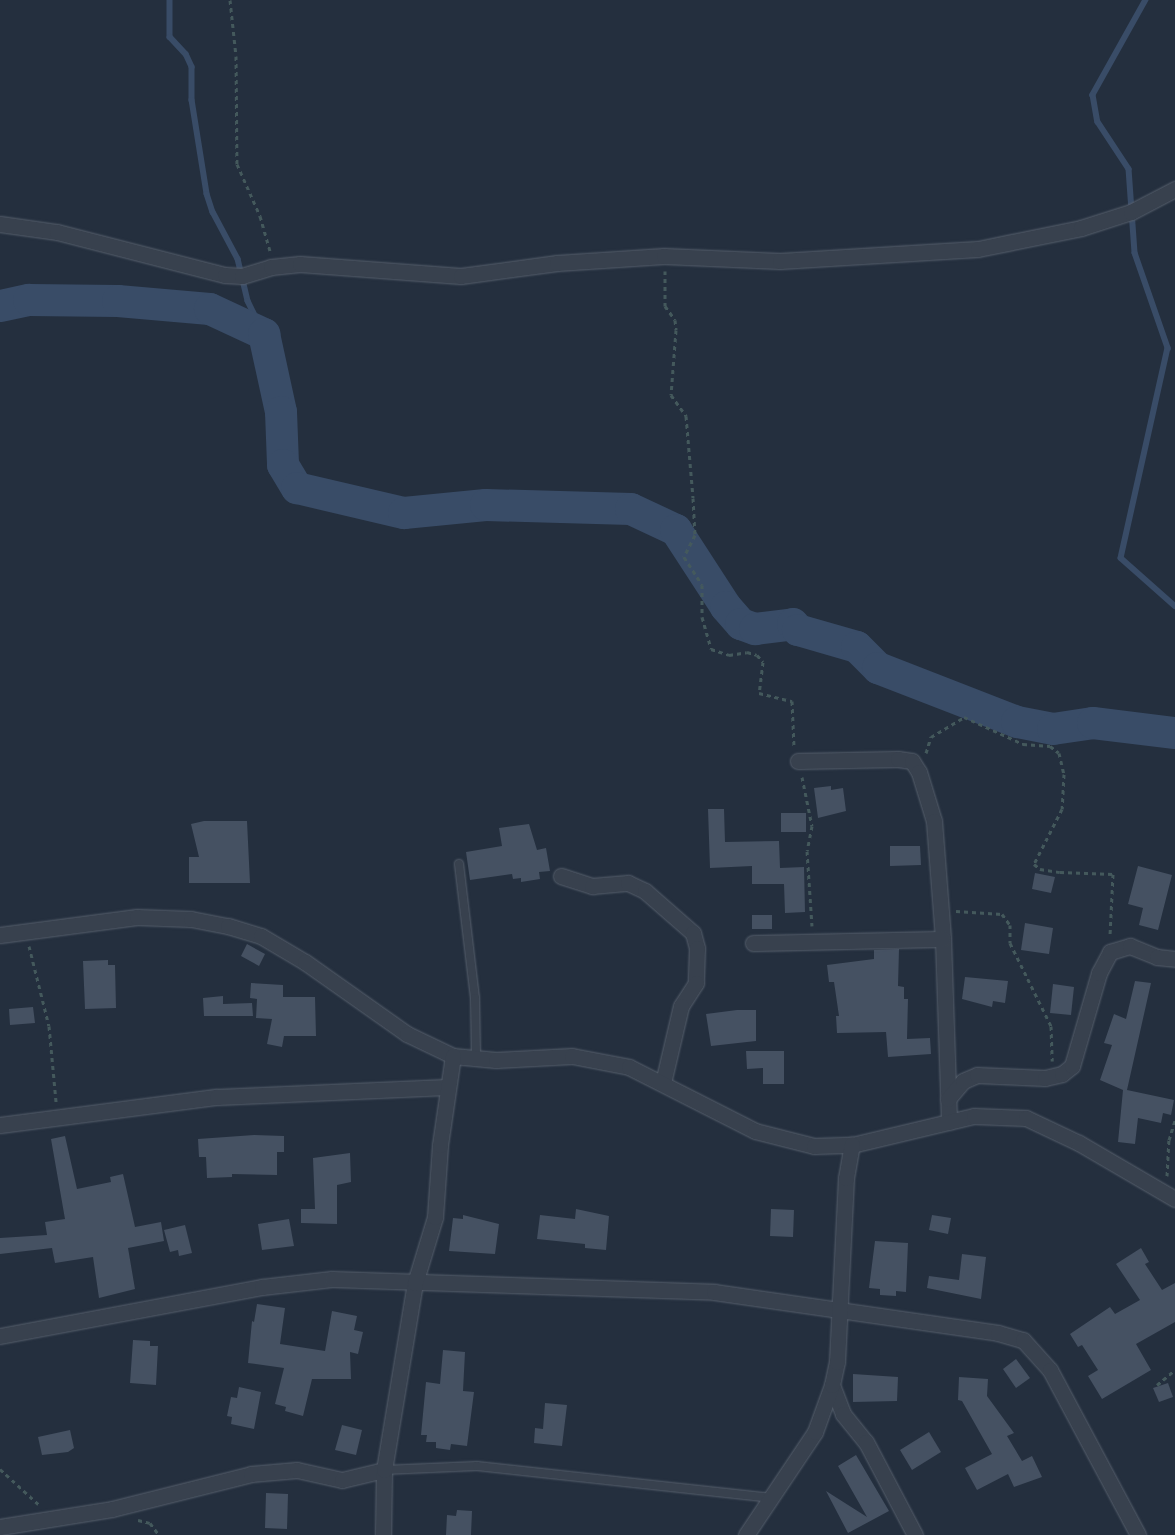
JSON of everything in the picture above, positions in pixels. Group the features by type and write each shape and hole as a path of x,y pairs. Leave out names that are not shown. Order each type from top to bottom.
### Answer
{"street":[{"path":"0,224 57,232 225,275 242,276 271,267 300,264 461,276 557,263 659,257 780,261 978,249 1090,225 1148,205 1175,189"},
{"path":"798,761 898,759 912,761 919,772 934,822 943,939 949,1122"},
{"path":"561,876 592,886 628,884 645,891 692,934 697,948 696,983 681,1006 663,1083"},
{"path":"0,934 137,918 191,919 228,926 261,936 407,1034 452,1056 476,1058 581,1058 629,1067 771,1137 814,1146 852,1144 974,1116 1026,1118 1079,1143 1173,1197"},
{"path":"753,943 943,939"},
{"path":"948,1099 964,1080 977,1074 1046,1078 1062,1074 1072,1066 1099,973 1110,952 1130,946 1157,957 1175,959"},
{"path":"383,1535 384,1470 415,1283 435,1217 447,1086 452,1056"},
{"path":"0,1125 218,1097 447,1086"},
{"path":"746,1535 815,1432 832,1385 836,1362 846,1178 852,1144"},
{"path":"0,1336 262,1287 332,1279 415,1283 679,1289 838,1309 1023,1340 1050,1370 1138,1535"},
{"path":"832,1385 843,1414 866,1442 915,1535"},
{"path":"0,1527 112,1509 251,1474 297,1470 342,1480 384,1470"}],"lane":[{"path":"459,864 475,998 476,1058"},
{"path":"384,1470 478,1466 772,1498"}],"path":[{"path":"230,0 236,56 237,164 269,244 271,267"},
{"path":"659,257 665,271 666,306 675,320 676,330 671,395 682,408 688,429 695,535 684,557 702,585 702,617 711,648 729,655 756,655 762,662 759,693 792,701 792,734 812,826 807,851 810,920 816,942"},
{"path":"919,772 932,737 964,717 1023,744 1050,746 1059,754 1064,774 1062,809 1034,864 1040,869 1060,872 1114,874 1110,952"},
{"path":"941,912 967,910 1002,914 1010,925 1010,943 1051,1026 1053,1058 1046,1078"},
{"path":"26,931 49,1026 57,1118"},
{"path":"1173,1197 1167,1179 1169,1140 1175,1120"},
{"path":"1157,1386 1175,1370"},
{"path":"0,1468 34,1503 43,1505"}],"building":[{"path":"831,786 831,790 843,788 846,811 818,818 814,788"},
{"path":"708,809 724,809 725,842 779,841 780,868 804,867 805,912 785,913 784,884 752,884 752,866 710,868"},
{"path":"781,813 806,813 806,832 781,832"},
{"path":"204,821 247,821 250,883 189,883 189,857 199,857 191,824"},
{"path":"529,824 537,850 546,848 550,871 539,872 540,879 521,882 521,878 513,879 512,874 470,880 466,852 502,846 499,828"},
{"path":"890,846 920,846 921,865 890,866"},
{"path":"1138,866 1172,875 1158,930 1139,925 1143,908 1128,904"},
{"path":"1035,873 1055,877 1051,893 1032,889"},
{"path":"752,915 772,915 772,929 752,929"},
{"path":"1025,923 1053,928 1049,954 1021,950"},
{"path":"247,944 265,954 259,966 241,956"},
{"path":"899,949 898,986 904,987 904,999 908,999 907,1039 930,1038 931,1054 888,1057 886,1032 837,1033 836,1016 839,1016 834,982 829,982 827,965 874,959 874,950"},
{"path":"108,960 108,965 115,965 116,1008 85,1009 83,961"},
{"path":"965,977 1008,981 1005,1003 993,1001 992,1007 962,999"},
{"path":"1135,981 1151,983 1127,1090 1174,1100 1171,1115 1163,1113 1161,1123 1138,1118 1135,1144 1118,1142 1123,1090 1100,1080 1112,1045 1104,1043 1114,1014 1126,1019"},
{"path":"251,983 283,985 283,997 315,997 316,1036 284,1036 282,1047 267,1044 272,1019 256,1018 257,999 250,998"},
{"path":"1053,984 1074,987 1071,1015 1050,1013"},
{"path":"223,996 223,1004 252,1003 253,1016 204,1016 203,998"},
{"path":"33,1007 35,1023 10,1025 9,1009"},
{"path":"737,1010 756,1010 756,1041 711,1046 706,1014"},
{"path":"746,1051 784,1051 784,1084 763,1084 763,1068 747,1069"},
{"path":"254,1135 284,1136 284,1152 277,1152 277,1175 232,1174 232,1177 207,1178 206,1157 199,1157 198,1139"},
{"path":"65,1136 77,1189 111,1182 110,1177 123,1174 135,1227 161,1222 164,1241 128,1248 135,1289 99,1298 93,1257 55,1263 52,1248 0,1254 0,1238 47,1235 45,1222 65,1219 51,1139"},
{"path":"350,1153 351,1182 337,1185 337,1224 301,1223 301,1209 315,1209 313,1158"},
{"path":"576,1209 609,1216 606,1250 585,1248 585,1244 537,1239 540,1215 575,1219"},
{"path":"771,1209 794,1210 793,1237 770,1236"},
{"path":"463,1215 499,1224 495,1254 449,1251 453,1218 463,1219"},
{"path":"932,1215 951,1218 948,1234 929,1230"},
{"path":"289,1219 294,1246 262,1250 258,1224"},
{"path":"185,1225 192,1253 179,1256 178,1250 170,1252 164,1230"},
{"path":"875,1241 908,1243 906,1292 896,1291 896,1296 880,1295 880,1289 869,1288"},
{"path":"1141,1248 1149,1262 1145,1264 1162,1290 1175,1283 1175,1322 1136,1344 1151,1370 1102,1399 1088,1376 1098,1370 1082,1345 1078,1347 1070,1334 1110,1307 1115,1314 1140,1300 1116,1264"},
{"path":"962,1254 986,1257 981,1299 927,1288 929,1276 959,1280"},
{"path":"257,1304 285,1308 280,1344 325,1351 332,1311 357,1316 354,1330 363,1332 358,1354 350,1352 351,1379 312,1379 303,1416 285,1411 286,1407 275,1404 284,1368 248,1363 252,1321 254,1322"},
{"path":"133,1340 150,1341 150,1346 158,1346 156,1385 130,1383"},
{"path":"443,1350 465,1352 463,1391 474,1392 467,1446 451,1444 450,1450 436,1448 436,1442 426,1442 427,1435 421,1435 426,1382 440,1384"},
{"path":"1016,1359 1030,1378 1016,1388 1003,1369"},
{"path":"853,1374 898,1377 897,1401 853,1402"},
{"path":"959,1377 988,1379 987,1396 1014,1433 1007,1436 1022,1461 1032,1456 1042,1477 1014,1487 1008,1474 977,1490 965,1468 992,1454 962,1401 958,1400"},
{"path":"1168,1383 1173,1397 1159,1402 1153,1388"},
{"path":"239,1387 261,1392 254,1429 231,1424 232,1417 227,1416 231,1397 237,1398"},
{"path":"545,1403 567,1405 562,1446 534,1443 535,1428 543,1429"},
{"path":"342,1425 362,1430 356,1455 335,1450"},
{"path":"70,1430 74,1448 68,1452 42,1455 38,1437"},
{"path":"929,1432 941,1452 912,1470 900,1450"},
{"path":"856,1455 889,1511 848,1533 826,1491 867,1517 838,1466"},
{"path":"266,1493 288,1494 287,1529 265,1528"},
{"path":"457,1510 472,1511 471,1535 446,1535 447,1515 456,1516"}],"waterway":[{"path":"170,0 170,37 186,54 192,67 192,100 207,194 213,212 238,259 248,301 264,334"},
{"path":"1146,0 1093,95 1098,122 1129,169 1135,253 1168,348 1121,558 1175,606"},
{"path":"0,306 29,300 118,301 210,309 264,334 281,412 283,465 297,488 404,513 486,505 631,509 676,530 726,607 741,624 755,629 793,624 798,630 857,647 878,668 1017,722 1053,729 1093,723 1175,733"}]}
